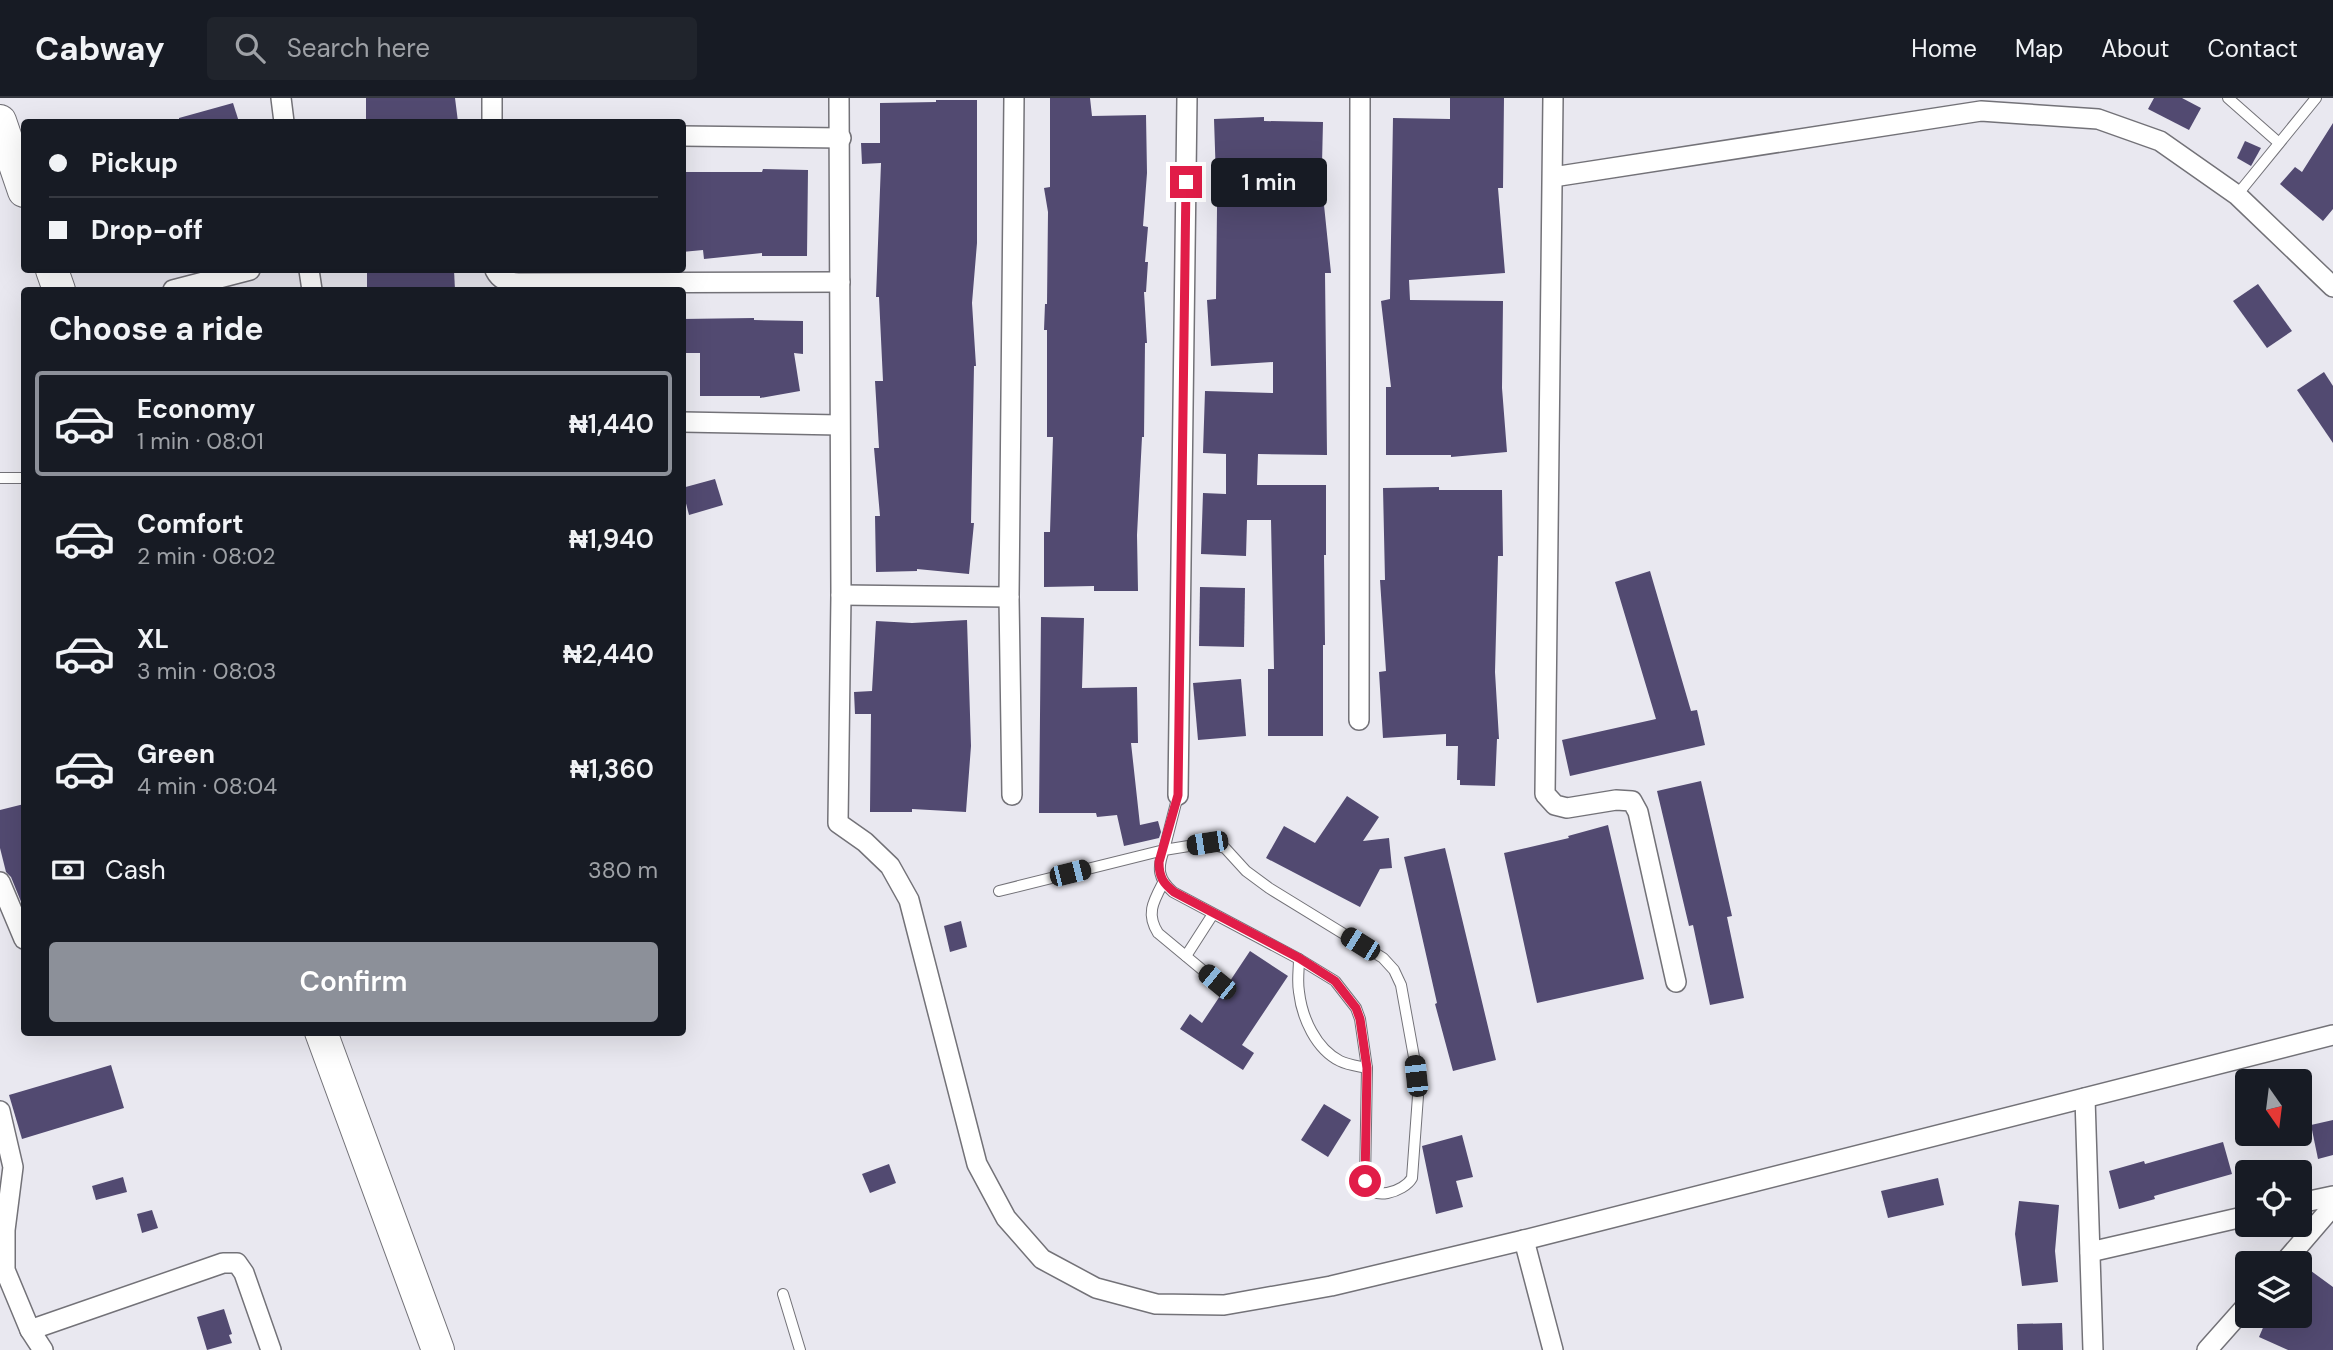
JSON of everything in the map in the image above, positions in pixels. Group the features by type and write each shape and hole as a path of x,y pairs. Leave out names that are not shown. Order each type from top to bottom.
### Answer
{"main road":[{"path":"0,121 21,182"},
{"path":"322,1036 438,1350"}],"street":[{"path":"281,98 284,119"},
{"path":"492,98 492,119"},
{"path":"839,98 841,596 838,823 865,842 890,866 909,900 977,1164 1006,1218 1042,1259 1096,1288 1156,1304 1224,1305 1331,1286 1524,1240 2333,1035"},
{"path":"1012,795 1009,597 1014,98"},
{"path":"1178,795 1187,98"},
{"path":"1359,720 1360,98"},
{"path":"1553,98 1545,794 1555,805 1567,808 1616,800 1632,801 1638,812 1676,982"},
{"path":"1553,177 1981,111 2098,119 2160,141 2236,195 2333,287"},
{"path":"686,136 841,138"},
{"path":"185,287 238,273"},
{"path":"497,273 507,282 518,283 841,282"},
{"path":"686,422 839,425"},
{"path":"841,596 1009,597"},
{"path":"0,882 16,926"},
{"path":"2085,1098 2093,1350"},
{"path":"0,1111 13,1167 5,1230 5,1270 30,1330 43,1350"},
{"path":"2312,1200 2333,1195"},
{"path":"2294,1251 2333,1206"},
{"path":"2090,1252 2235,1219"},
{"path":"1524,1240 1553,1350"},
{"path":"30,1330 223,1263 237,1263 244,1273 271,1350"},
{"path":"2207,1350 2235,1318"}],"lane":[{"path":"2228,98 2279,143"},
{"path":"2236,195 2316,98"},
{"path":"0,478 21,478"},
{"path":"999,891 1164,850 1207,843 1224,848 1246,871 1269,888 1383,958 1394,970 1401,985 1414,1056 1418,1096 1412,1178 1408,1186 1384,1193 1371,1192 1367,1188 1367,1068 1360,1019 1356,1008 1335,981 1299,958 1174,892 1163,883 1159,862 1164,850 1178,795"},
{"path":"1163,883 1151,906 1153,925 1158,933 1217,982"},
{"path":"1186,956 1213,914"},
{"path":"1299,958 1298,992 1306,1020 1316,1038 1329,1054 1343,1063 1367,1068"},
{"path":"783,1294 800,1350"}],"building":[{"path":"366,98 455,98 458,119 366,119"},
{"path":"1050,98 1090,98 1092,116 1146,115 1147,173 1143,226 1148,227 1145,262 1148,262 1144,292 1147,343 1137,535 1138,591 1094,591 1094,586 1044,587 1044,532 1050,532 1053,437 1047,437 1047,330 1044,330 1047,304 1048,212 1044,188 1050,187"},
{"path":"1450,98 1504,98 1503,188 1498,188 1505,273 1409,280 1410,300 1503,301 1502,388 1507,452 1451,457 1386,455 1386,387 1391,387 1381,301 1390,299 1393,118 1450,119"},
{"path":"2154,98 2182,98 2201,108 2189,130 2148,109"},
{"path":"977,100 977,243 972,303 976,366 971,523 974,523 969,574 917,569 876,572 875,516 880,516 874,448 879,448 875,381 883,381 879,297 876,297 881,163 862,164 861,143 880,143 880,103"},
{"path":"233,103 238,119 179,119"},
{"path":"1264,117 1264,121 1323,122 1321,205 1324,205 1331,273 1325,273 1327,455 1258,454 1257,485 1326,485 1323,736 1268,736 1268,669 1274,669 1271,520 1247,520 1246,556 1201,554 1203,493 1226,494 1226,454 1203,453 1205,391 1273,393 1273,362 1211,366 1207,300 1216,299 1214,119"},
{"path":"2333,123 2333,209 2323,221 2280,184 2295,167 2302,172"},
{"path":"2245,141 2261,148 2251,166 2237,158"},
{"path":"763,169 808,170 807,256 762,256 762,253 704,259 703,250 686,252 686,172 762,172"},
{"path":"367,273 454,273 455,287 367,287"},
{"path":"2258,284 2292,331 2267,348 2233,301"},
{"path":"754,318 803,321 803,354 794,353 800,391 760,398 700,396 700,353 686,353 686,319"},
{"path":"2324,372 2333,386 2333,443 2297,390"},
{"path":"715,479 723,505 689,515 686,487"},
{"path":"1439,487 1439,490 1502,490 1503,556 1498,556 1495,672 1499,739 1495,786 1460,785 1460,780 1457,780 1458,746 1446,746 1446,734 1383,738 1379,672 1386,671 1380,580 1385,580 1383,488"},
{"path":"1650,571 1691,711 1697,710 1705,745 1570,776 1562,740 1656,719 1615,582"},
{"path":"1200,587 1245,588 1244,647 1199,646"},
{"path":"1041,617 1084,618 1082,688 1137,687 1138,743 1131,743 1140,825 1158,821 1161,832 1159,838 1124,846 1117,815 1097,817 1096,813 1039,813"},
{"path":"967,620 971,746 966,812 912,809 912,812 870,812 871,714 855,714 854,692 872,691 876,621 912,623"},
{"path":"1241,679 1246,736 1198,740 1193,683"},
{"path":"1701,781 1732,916 1727,917 1744,998 1710,1005 1693,925 1689,926 1657,791"},
{"path":"1347,796 1379,817 1363,841 1389,838 1392,868 1380,869 1360,907 1266,858 1284,826 1315,843"},
{"path":"21,805 21,902 11,877 6,872 0,848 0,810"},
{"path":"1608,825 1644,979 1537,1003 1504,853 1569,838 1568,836"},
{"path":"1445,848 1496,1060 1453,1071 1435,1004 1437,1003 1404,857"},
{"path":"961,921 967,947 950,952 944,926"},
{"path":"1250,951 1288,976 1242,1045 1254,1053 1243,1070 1180,1029 1190,1014 1202,1023"},
{"path":"111,1065 124,1108 22,1139 9,1095"},
{"path":"1324,1104 1351,1120 1328,1157 1301,1140"},
{"path":"2333,1120 2333,1155 2318,1159 2312,1125"},
{"path":"1462,1135 1473,1177 1456,1181 1463,1207 1436,1214 1422,1146"},
{"path":"2223,1142 2232,1174 2119,1209 2109,1171"},
{"path":"889,1164 896,1183 870,1193 862,1174"},
{"path":"123,1177 127,1192 96,1200 92,1186"},
{"path":"1938,1178 1944,1205 1888,1218 1881,1191"},
{"path":"2019,1201 2059,1205 2055,1251 2058,1282 2022,1286 2015,1234"},
{"path":"152,1210 158,1228 142,1233 137,1214"},
{"path":"2312,1272 2333,1287 2333,1350 2288,1350 2259,1337 2263,1328 2312,1328"},
{"path":"224,1309 232,1343 207,1350 197,1317"},
{"path":"2062,1323 2063,1350 2018,1350 2017,1324"}],"route":[{"path":"1186,182 1178,795 1159,862 1159,873 1163,883 1174,892 1299,958 1335,981 1356,1008 1367,1068 1365,1181"}]}
